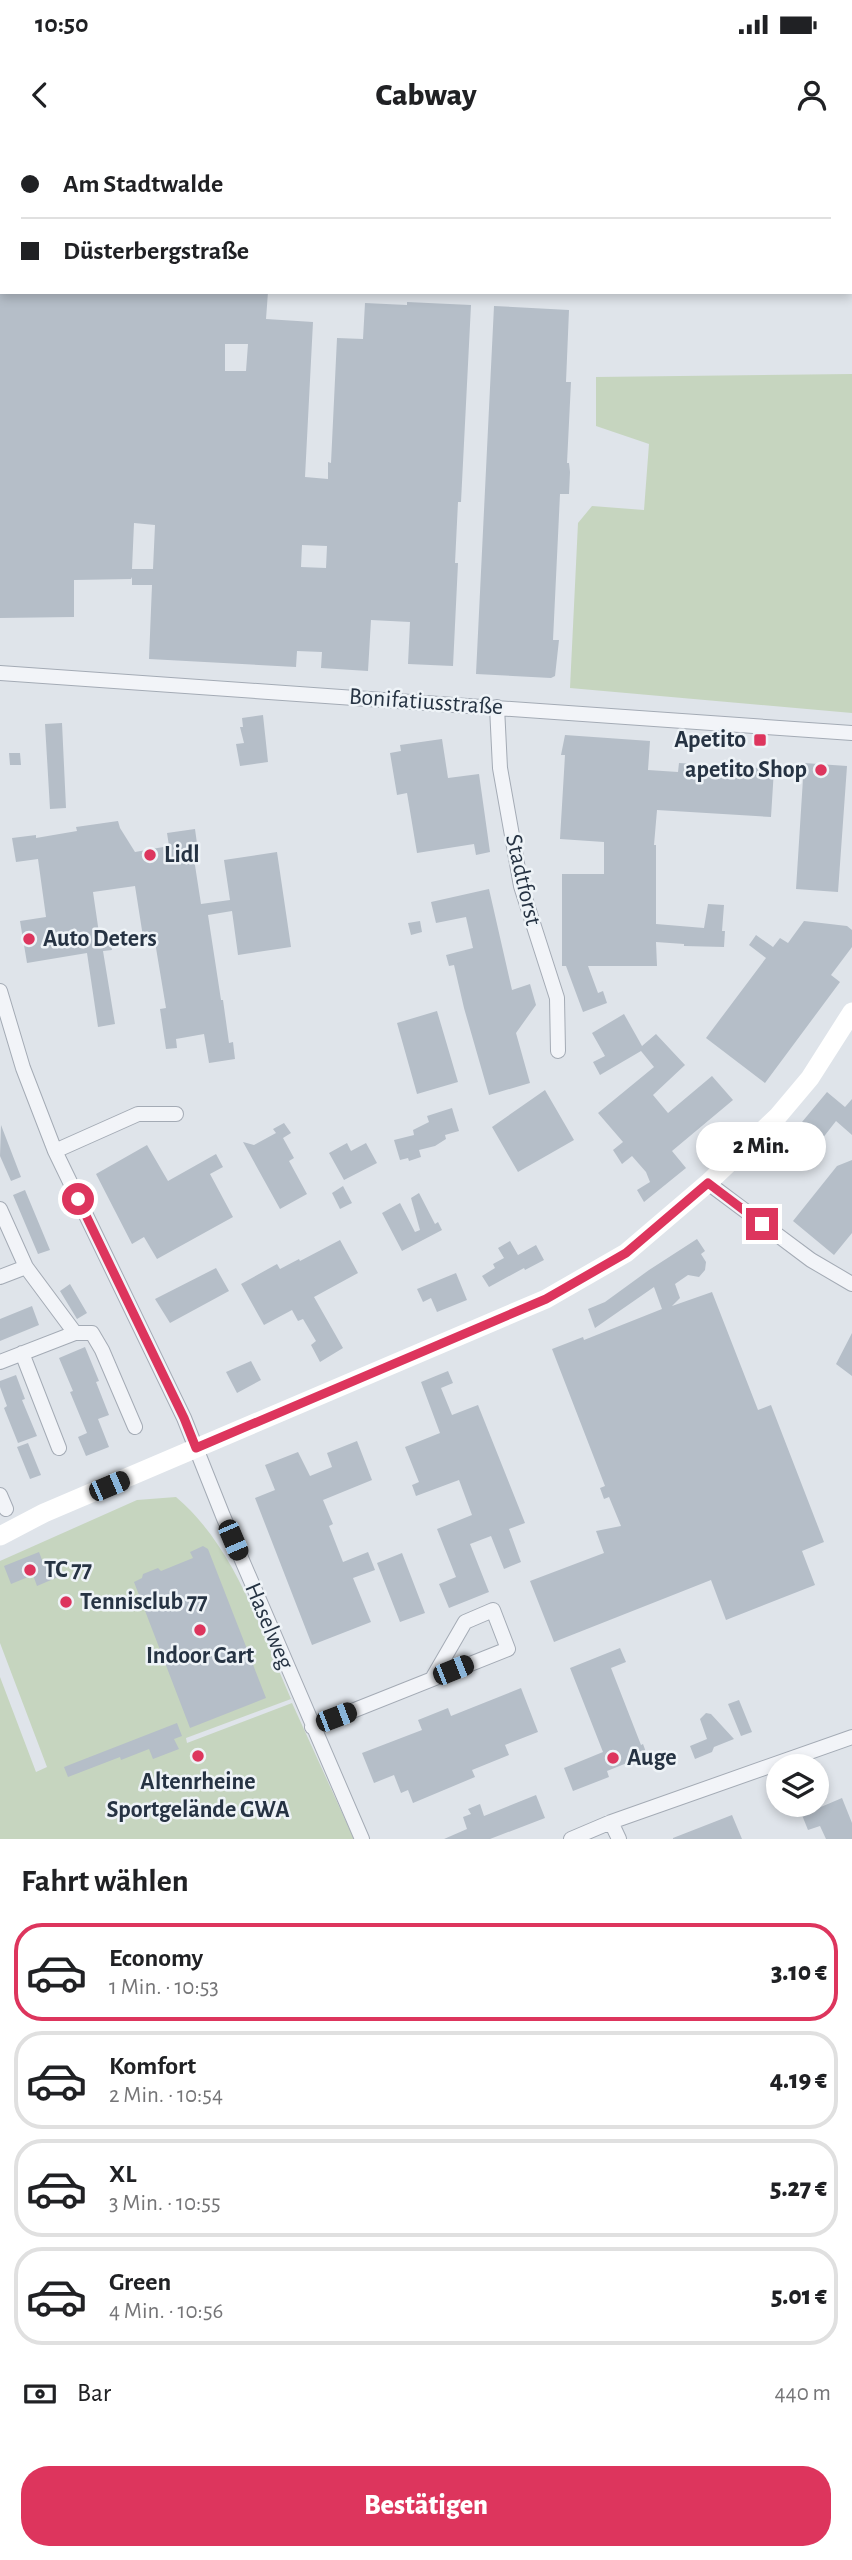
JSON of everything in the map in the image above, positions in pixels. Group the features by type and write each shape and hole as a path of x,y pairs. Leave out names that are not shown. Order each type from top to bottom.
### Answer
{"street":[{"name":"Bonifatiusstraße","path":"0,674 852,733"},
{"name":"Stadtforst","path":"497,707 500,768 521,886 557,998 558,1051"},
{"name":"Haselweg","path":"0,991 23,1068 55,1151 184,1418 312,1727 362,1839"},
{"path":"0,1536 44,1513 546,1299 626,1253 708,1183 778,1116 810,1078 852,1012"},
{"path":"55,1151 138,1114 176,1114"},
{"path":"708,1183 811,1259 852,1284"},
{"path":"0,1209 26,1267 75,1333"},
{"path":"0,1277 26,1267"},
{"path":"0,1362 75,1333 92,1333 135,1426"},
{"path":"22,1353 59,1448"},
{"path":"0,1495 6,1509"},
{"path":"312,1727 432,1679 508,1648 492,1610 465,1622 432,1679"},
{"path":"571,1839 611,1822 852,1737"},
{"path":"611,1822 619,1839"}],"green space":[{"path":"852,374 852,713 570,688 578,523 592,506 644,510 649,444 596,426 596,377"},
{"path":"176,1497 197,1517 230,1564 257,1618 291,1699 186,1738 187,1743 292,1703 354,1839 0,1839 0,1677 36,1772 47,1767 0,1643 0,1561 137,1500"}],"building":[{"path":"0,294 268,294 266,319 313,322 305,477 328,479 337,338 363,339 365,303 471,305 461,502 458,502 453,666 408,664 410,622 371,620 368,671 321,668 322,652 297,651 296,667 149,659 152,585 132,585 132,577 74,580 74,617 0,618","holes":["225,344 248,344 246,371 225,371","134,523 155,525 153,569 132,569","302,545 327,546 326,568 301,567"]},
{"path":"494,306 569,310 566,382 571,382 567,463 570,472 569,494 560,494 553,640 559,640 555,676 551,678 476,674"},
{"path":"263,715 268,762 240,766 236,744 244,743 240,727 243,727 242,718"},
{"path":"62,723 66,808 50,809 45,724"},
{"path":"565,735 650,741 648,770 678,772 679,763 774,769 771,817 657,810 654,845 656,924 704,928 708,904 724,905 724,947 656,942 657,966 588,966 598,993 603,991 607,1003 583,1012 566,966 562,966 562,874 604,874 604,842 560,839 565,755 561,755"},
{"path":"442,739 448,778 479,774 490,852 476,855 474,844 417,853 407,793 397,795 390,753 401,751 400,745"},
{"path":"9,753 20,753 21,765 10,765"},
{"path":"804,763 847,766 838,892 796,889"},
{"path":"118,821 135,852 169,846 167,833 195,829 199,858 194,859 201,904 230,900 224,860 277,852 291,947 238,955 232,911 208,915 229,1043 233,1042 235,1059 209,1063 204,1034 176,1039 177,1048 166,1049 160,1009 166,1008 155,942 144,943 135,886 93,892 100,940 110,939 112,950 103,951 115,1024 98,1027 87,953 27,963 20,921 46,917 38,859 16,862 12,838 36,835 36,838 77,831 76,827"},
{"path":"489,889 512,990 530,984 536,1005 516,1033 530,1083 489,1095 454,965 449,966 446,955 473,948 466,917 436,923 431,902"},
{"path":"420,921 422,932 411,935 408,923"},
{"path":"804,921 847,926 852,930 852,947 831,975 840,982 765,1083 706,1038 766,958 749,945 756,935 773,947 780,938 788,943"},
{"path":"437,1011 458,1082 417,1094 397,1023"},
{"path":"624,1014 642,1046 656,1034 685,1065 653,1095 668,1113 712,1076 733,1100 672,1151 686,1168 644,1202 637,1190 650,1182 646,1172 632,1156 622,1164 613,1150 623,1142 598,1113 654,1067 641,1051 600,1075 593,1062 605,1056 592,1033"},
{"path":"545,1090 574,1140 518,1172 492,1127"},
{"path":"827,1092 845,1107 852,1099 852,1135 836,1121 822,1139 802,1122"},
{"path":"452,1108 459,1131 445,1135 446,1139 435,1146 419,1150 421,1157 409,1161 408,1158 400,1160 394,1140 414,1135 413,1130 429,1122 427,1116"},
{"path":"284,1123 291,1133 283,1138 294,1158 289,1161 307,1194 280,1209 243,1142 254,1145 276,1133 273,1129"},
{"path":"1,1125 21,1177 11,1181 0,1156"},
{"path":"347,1143 351,1151 366,1143 377,1163 344,1180 329,1153"},
{"path":"147,1145 168,1181 216,1154 223,1167 210,1174 233,1217 157,1259 144,1237 132,1244 96,1174"},
{"path":"852,1160 852,1233 834,1255 793,1221 837,1166"},
{"path":"343,1186 352,1203 340,1209 332,1193"},
{"path":"25,1190 50,1250 38,1254 13,1195"},
{"path":"419,1193 435,1224 438,1222 442,1230 402,1251 382,1213 400,1203 415,1232 420,1230 411,1198"},
{"path":"697,1239 705,1251 701,1254 706,1262 705,1270 699,1277 688,1275 675,1284 680,1298 672,1306 712,1292 758,1410 771,1405 824,1542 802,1551 815,1585 726,1620 711,1580 554,1642 530,1581 604,1553 596,1531 621,1526 609,1497 604,1499 600,1488 605,1486 552,1349 583,1337 584,1340 662,1309 654,1287 595,1328 588,1309 605,1302"},
{"path":"340,1240 358,1273 314,1297 343,1348 320,1362 311,1345 316,1341 303,1319 298,1321 292,1310 264,1325 241,1284 277,1264 280,1269"},
{"path":"510,1241 518,1255 536,1245 544,1260 489,1287 482,1276 495,1268 493,1264 504,1258 498,1248"},
{"path":"216,1268 229,1291 170,1323 155,1299"},
{"path":"456,1273 467,1300 437,1312 431,1298 423,1302 417,1289"},
{"path":"70,1284 87,1313 77,1319 60,1291"},
{"path":"32,1306 39,1325 0,1341 0,1319"},
{"path":"852,1333 852,1376 836,1364"},
{"path":"85,1347 109,1415 98,1419 109,1447 86,1456 78,1437 87,1433 59,1358"},
{"path":"251,1361 261,1380 237,1393 226,1372"},
{"path":"448,1371 453,1383 441,1388 452,1415 478,1405 525,1523 509,1529 521,1562 504,1569 491,1536 470,1544 489,1592 449,1608 439,1584 456,1577 437,1529 472,1515 459,1480 416,1496 412,1485 419,1482 405,1447 440,1433 421,1382"},
{"path":"16,1375 25,1399 22,1400 37,1436 18,1443 4,1408 7,1406 0,1387 0,1381"},
{"path":"357,1441 372,1480 323,1500 333,1524 329,1526 343,1562 368,1552 375,1570 353,1578 371,1622 312,1645 255,1498 275,1490 265,1465 298,1452 310,1476 332,1467 327,1453"},
{"path":"28,1443 41,1475 30,1479 17,1447"},
{"path":"203,1546 208,1549 266,1698 190,1728 134,1582 142,1578 143,1574 158,1568 161,1571 193,1558 190,1552"},
{"name":"TC 77","path":"39,1552 44,1565 52,1562 58,1577 37,1586 33,1575 11,1584 4,1566"},
{"path":"402,1553 425,1613 400,1622 377,1563"},
{"path":"620,1648 626,1662 611,1668 647,1755 607,1771 609,1777 573,1791 564,1768 603,1752 570,1668"},
{"path":"521,1688 538,1732 505,1745 509,1755 472,1770 475,1777 413,1803 408,1790 401,1793 394,1775 374,1783 362,1753 422,1730 418,1720 448,1708 451,1716"},
{"path":"739,1700 752,1732 741,1736 728,1704"},
{"path":"706,1713 711,1714 734,1739 695,1759 690,1746 707,1739 700,1719"},
{"path":"177,1723 182,1736 174,1739 179,1749 153,1759 149,1749 68,1777 64,1767"},
{"path":"536,1795 545,1818 490,1839 444,1839 467,1829 463,1817 471,1814 468,1809 480,1804 484,1816"},
{"path":"842,1798 852,1823 852,1839 826,1839 820,1826 808,1830 803,1817 829,1817 829,1804"},
{"path":"732,1815 742,1839 673,1839 673,1838"}],"place":[{"name":"Apetito","path":"760,740"},
{"name":"apetito Shop","path":"821,770"},
{"name":"Lidl","path":"150,855"},
{"name":"Auto Deters","path":"29,939"},
{"name":"TC 77","path":"30,1570"},
{"name":"Tennisclub 77","path":"66,1602"},
{"name":"Indoor Cart","path":"200,1630"},
{"name":"Altenrheine Sportgelände GWA","path":"198,1756"},
{"name":"Auge","path":"613,1758"}],"route":[{"path":"78,1199 196,1448 546,1299 626,1253 708,1183 762,1224"}]}
